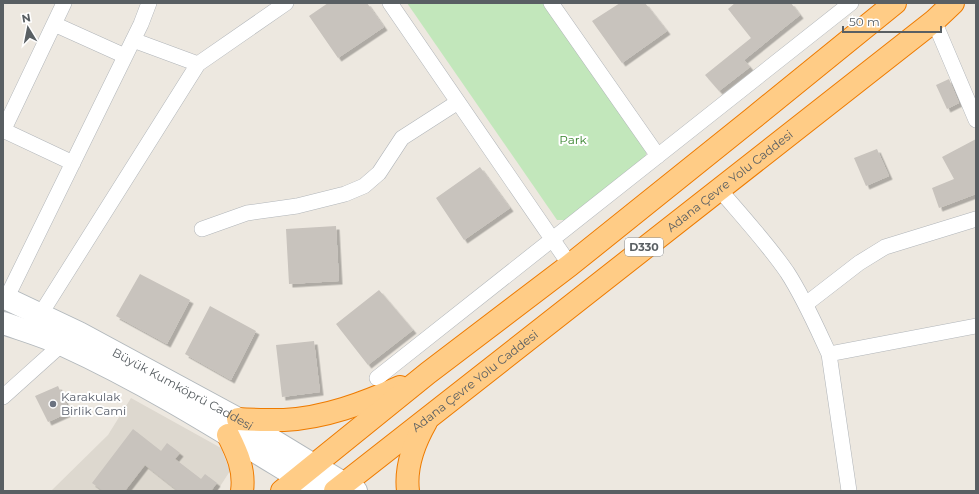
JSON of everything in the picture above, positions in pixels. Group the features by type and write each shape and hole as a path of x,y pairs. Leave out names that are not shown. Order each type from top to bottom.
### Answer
{"highway":[{"name":"D330","path":"298,478 428,373 570,265 895,3"},
{"name":"Adana Çevre Yolu Caddesi","path":"345,489 429,416 934,21 953,3"},
{"path":"242,491 242,468 233,427 323,414 386,393 428,373"},
{"path":"411,490 408,469 414,447 429,416"}],"main road":[{"name":"Büyük Kumköprü Caddesi","path":"4,298 79,332 233,427 298,478 320,491"},
{"name":"Büyük Kumköprü Caddesi","path":"3,323 62,344 140,384 233,427"},
{"name":"Büyük Kumköprü Caddesi","path":"298,478 345,489"}],"street":[{"path":"64,3 3,130 73,162"},
{"path":"4,298 133,40 149,3"},
{"path":"40,315 198,64 286,3"},
{"path":"390,3 570,265"},
{"path":"551,3 658,156"},
{"path":"377,378 851,3"},
{"path":"934,21 976,120"},
{"path":"54,24 125,56"},
{"path":"133,40 198,64"},
{"path":"202,229 248,213 297,206 345,194 364,186 378,173 402,138 458,102"},
{"path":"719,189 754,229 787,272 806,304 829,354 849,491"},
{"path":"806,304 859,262 885,247 976,219"},
{"path":"829,354 976,326"},
{"path":"3,397 62,344"}],"shaded area":[{"path":"131,398 221,448 230,471 217,491 51,491 108,435"}],"green space":[{"name":"Park","path":"407,3 543,3 648,143 645,159 570,220 557,220"}],"building":[{"path":"328,3 367,3 384,27 338,58 309,16"},
{"path":"620,3 645,3 667,31 622,63 592,21"},
{"path":"735,3 791,3 800,15 744,60 750,67 719,91 705,75 751,38 728,9"},
{"path":"949,79 959,103 947,109 936,85"},
{"path":"976,139 976,194 939,208 932,188 954,179 942,157"},
{"path":"877,149 889,176 866,186 854,158"},
{"path":"480,167 510,208 464,240 436,198"},
{"path":"336,226 339,281 289,284 286,229"},
{"path":"140,274 190,300 167,344 116,316"},
{"path":"379,290 413,330 368,365 336,324"},
{"path":"210,306 256,331 231,380 185,354"},
{"path":"314,341 320,392 282,397 276,345"},
{"name":"Karakulak Birlik Cami","path":"58,386 70,412 48,422 35,396"},
{"path":"133,429 161,451 167,443 180,453 175,459 201,479 205,474 217,483 211,491 178,491 145,465 125,491 103,491 92,483"}],"place":[{"name":"Karakulak Birlik Cami","path":"53,404"}]}
